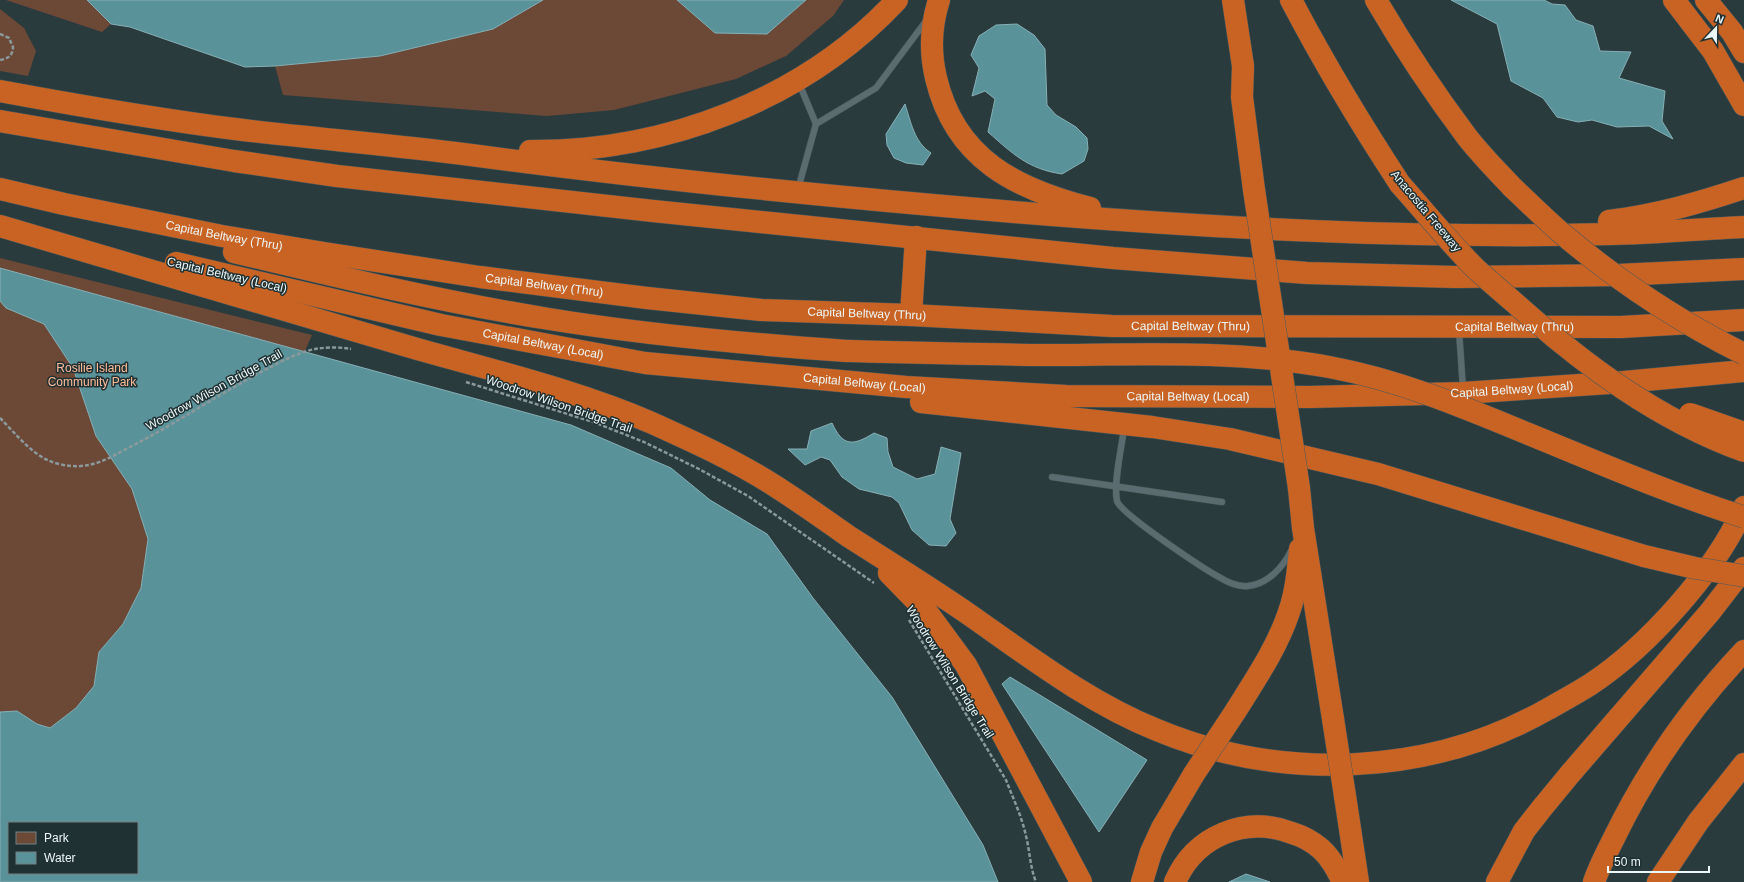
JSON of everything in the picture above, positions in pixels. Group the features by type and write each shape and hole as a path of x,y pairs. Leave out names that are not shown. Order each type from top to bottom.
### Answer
{"highway":[{"path":"424,149 556,151 599,147 649,138 695,127 748,106 798,80 843,49 887,11 897,0"},
{"path":"1222,0 1233,67 1242,97"},
{"path":"1142,882 1151,852 1162,828 1194,774 1260,672 1275,644 1289,612 1295,585 1300,534 1299,488 1254,190 1242,97 1243,66 1234,0"},
{"name":"Anacostia Freeway","path":"1291,0 1324,64 1400,184 1475,267 1552,336 1611,381"},
{"path":"1376,0 1402,45 1434,93 1469,139 1512,187 1559,231 1609,271 1658,305 1697,328 1744,365"},
{"path":"1674,0 1713,50 1744,105"},
{"path":"1706,0 1732,32 1744,52"},
{"path":"938,2 932,40 938,87 957,130 981,157 1006,176 1046,196 1101,211 1167,224"},
{"path":"0,91 86,107 242,130 424,149 609,172 918,204 1167,224 1382,234 1487,235 1615,234 1744,226"},
{"path":"0,121 234,161 338,176 646,210 1113,258 1307,273 1486,276 1618,275 1744,269"},
{"name":"Capital Beltway (Thru)","path":"0,189 64,204 222,236 480,277 647,298 761,310 911,315 1112,326 1621,327 1744,320"},
{"path":"1487,235 1650,215 1701,203 1740,189"},
{"path":"64,204 220,248 447,301 549,319 644,333 847,351 987,355 1199,354 1265,357 1330,368 1381,380 1443,398 1628,475 1744,517"},
{"name":"Capital Beltway (Local)","path":"0,221 426,321 645,363 906,388 1066,396 1310,398 1463,393 1624,382 1744,365"},
{"path":"0,226 442,356 555,386 601,402 690,440 733,461 773,484 826,521 954,604 1063,679 1113,710 1157,730 1201,746 1249,758 1314,765 1363,764 1418,757 1478,741 1535,716 1591,684 1631,654 1687,596 1721,549 1744,507"},
{"path":"911,315 916,237"},
{"path":"645,363 806,388 1125,424 1230,439 1378,474 1644,556 1695,568 1744,576"},
{"path":"1611,381 1664,404 1744,433"},
{"path":"1611,381 1658,410 1718,441 1744,451"},
{"path":"826,521 905,588 947,637 966,665 1081,882"},
{"path":"1300,534 1333,719 1358,882"},
{"path":"1497,882 1524,831 1542,808 1710,612 1744,569"},
{"path":"1511,882 1535,838 1552,816 1665,684 1713,621 1744,569"},
{"path":"1594,882 1623,818 1648,774 1672,737 1716,681 1744,651"},
{"path":"1610,882 1637,822 1659,780 1723,689 1744,664"},
{"path":"1658,882 1698,822 1744,764"},
{"path":"1175,882 1180,872 1193,854 1214,838 1237,829 1257,825 1289,831 1302,836 1320,849 1336,867 1342,882"}],"lane":[{"path":"816,124 876,88 914,39 938,2"},
{"path":"797,192 816,124 798,80"},
{"path":"1459,326 1463,393"},
{"path":"1125,424 1117,486 1117,502 1137,522 1219,577 1237,585 1248,586 1260,583 1273,575 1286,561 1293,548"},
{"path":"1052,478 1222,502"}],"path":[{"path":"0,34 9,38 13,47 10,55 5,59 0,60"},
{"name":"Woodrow Wilson Bridge Trail","path":"0,418 28,446 43,457 58,464 83,467 102,461 157,433 241,383 298,354 316,349 352,350"},
{"name":"Woodrow Wilson Bridge Trail","path":"461,381 596,423 644,442 700,469 748,496 878,587"},
{"name":"Woodrow Wilson Bridge Trail","path":"908,619 1006,780 1026,836 1031,870 1036,882"}],"green space":[{"path":"6,0 87,0 111,24 102,32"},
{"path":"543,0 677,0 715,33 767,34 806,0 844,0 833,16 786,56 736,79 614,110 547,116 283,95 275,66 380,56 492,29"},
{"path":"0,9 24,28 36,51 28,76 0,71"},
{"name":"Rosilie Island Community Park","path":"0,258 312,335 300,362 117,466 132,489 148,539 141,588 123,624 99,652 94,686 76,708 50,728 37,724 17,711 0,715"}],"water":[{"path":"87,0 543,0 493,29 380,56 275,66 245,67 130,27 111,24"},
{"path":"677,0 806,0 767,34 715,33"},
{"path":"1451,0 1544,0 1552,4 1565,5 1576,20 1593,26 1600,51 1631,52 1619,78 1665,91 1662,121 1673,139 1649,126 1617,127 1592,120 1578,122 1557,117 1543,98 1511,81 1497,24"},
{"path":"1017,24 1034,35 1045,49 1047,105 1056,115 1076,127 1087,138 1088,149 1084,161 1062,174 1050,172 1030,164 1013,154 988,132 995,99 985,91 972,96 979,68 971,55 979,36 996,25"},
{"path":"905,104 911,125 917,137 925,148 931,153 923,165 906,163 894,158 887,145 886,134"},
{"path":"0,268 571,425 671,468 710,500 767,534 813,598 892,697 983,845 998,882 0,882 0,712 17,711 37,724 50,728 76,708 94,686 99,652 123,624 141,588 148,539 132,489 96,436 73,368 44,324 6,308 0,301"},
{"path":"832,423 840,437 849,442 860,440 874,433 887,438 888,452 893,467 917,479 935,474 941,447 961,453 950,519 956,533 946,546 929,545 912,530 899,503 892,497 859,489 842,477 830,460 821,457 805,465 788,449 807,449 811,431"},
{"path":"1010,677 1147,760 1099,832 1002,684"},
{"path":"1246,874 1270,882 1229,882"}]}
